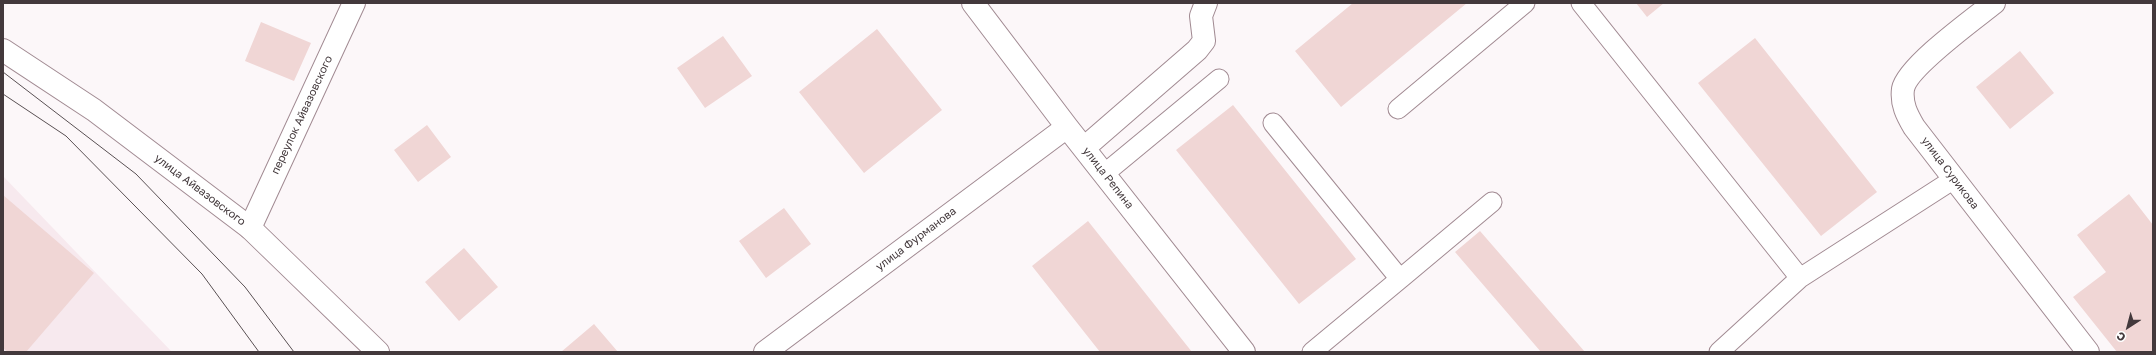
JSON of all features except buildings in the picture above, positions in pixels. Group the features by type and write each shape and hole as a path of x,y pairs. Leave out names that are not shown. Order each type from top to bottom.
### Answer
{"street":[{"name":"переулок Айвазовского","path":"250,228 354,3"},
{"path":"1084,148 1197,50 1204,41 1202,16 1206,3"},
{"name":"улица Сурикова","path":"1994,3 1915,68 1903,88 1904,109 1914,127 1954,180 2088,352"},
{"name":"улица Репина","path":"975,4 1066,127 1244,352"},
{"name":"улица Айвазовского","path":"3,50 94,110 250,228 378,352"},
{"name":"улица Фурманова","path":"765,352 1066,127"}],"lane":[{"path":"1398,109 1525,3"},
{"path":"1581,3 1800,278"},
{"path":"1104,174 1219,79"},
{"path":"1273,123 1400,279"},
{"path":"1719,352 1800,278 1954,180"},
{"path":"1312,352 1492,202"}],"shaded area":[{"path":"3,176 172,352 3,352"}],"tram line":[{"path":"3,72 136,174 245,287 294,352"},
{"path":"3,94 66,136 202,274 259,352"}]}
